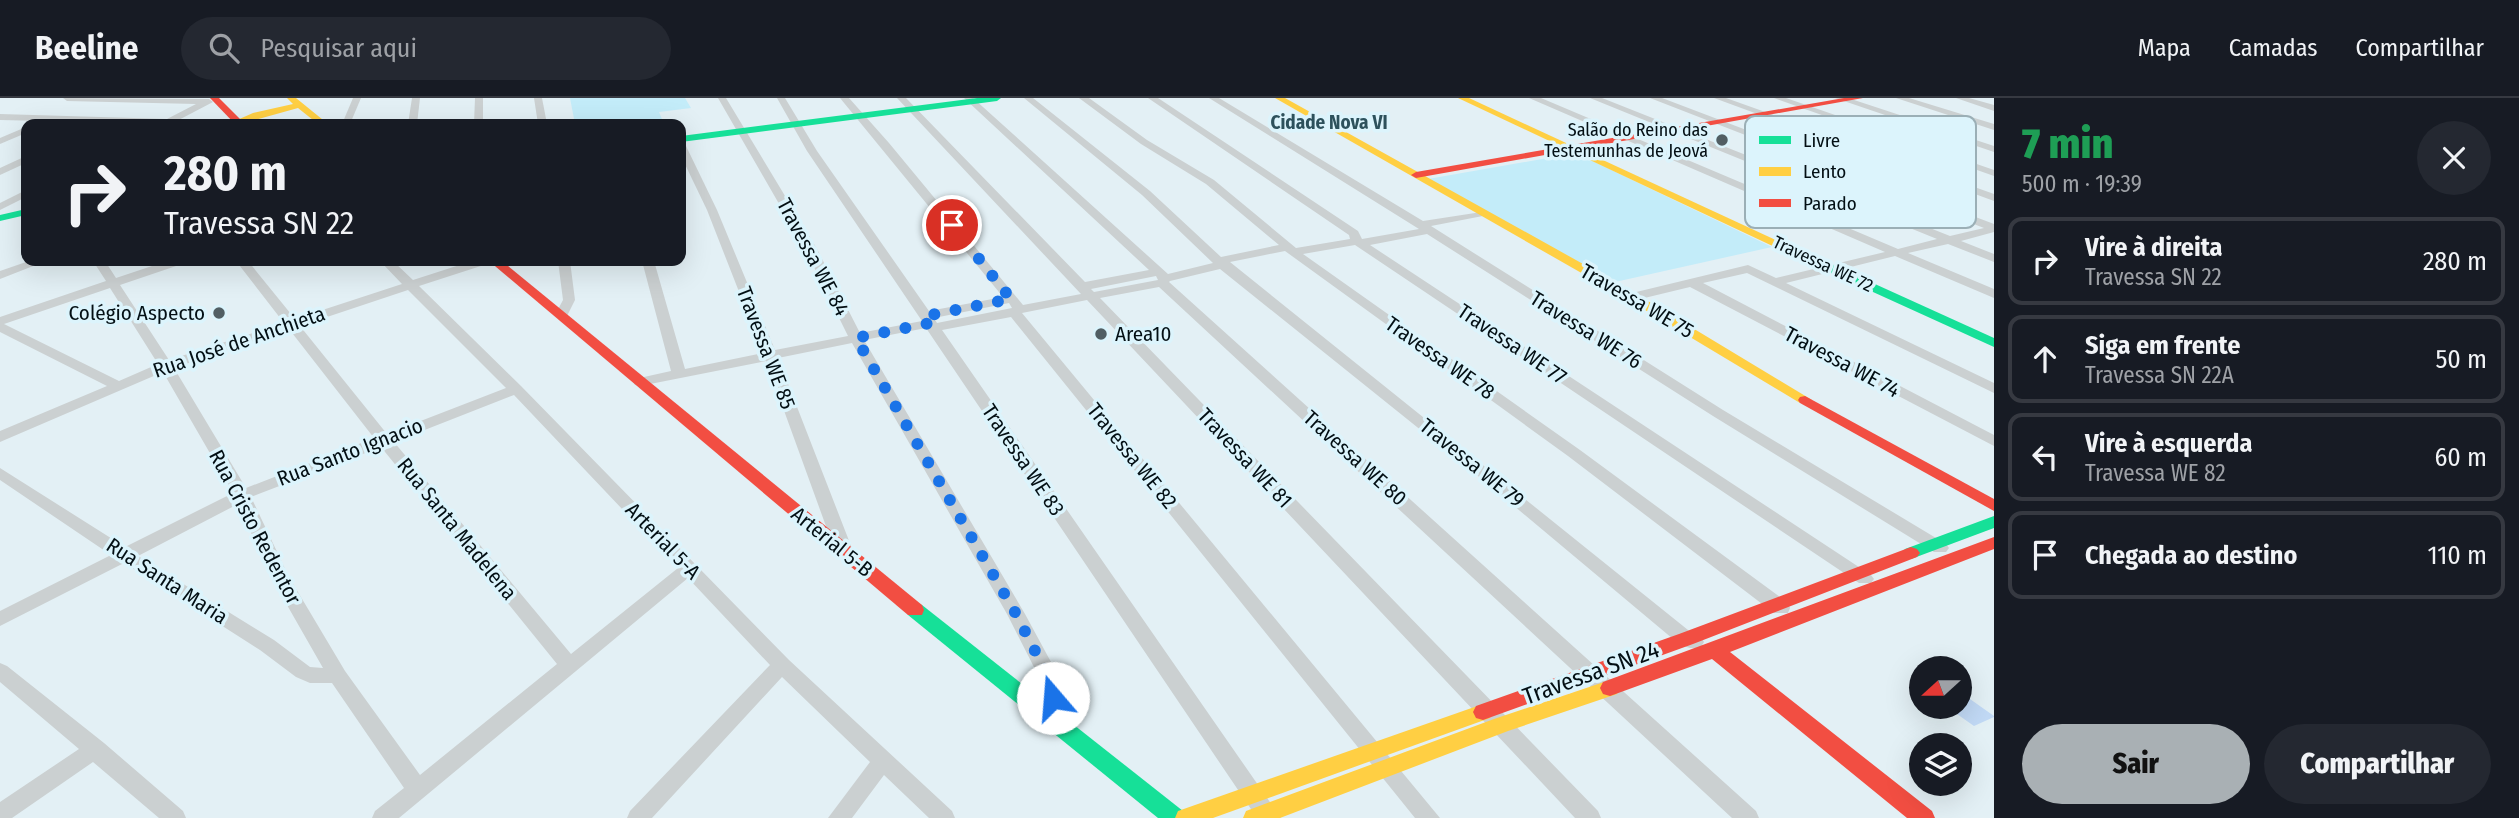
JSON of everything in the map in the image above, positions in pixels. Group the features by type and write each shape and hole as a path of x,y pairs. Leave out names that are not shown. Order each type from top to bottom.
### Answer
{"main road":[{"path":"686,137 858,116 906,103 997,98"},
{"name":"Travessa WE 75","path":"1279,98 1632,297 1789,391 1994,506"},
{"name":"Travessa WE 72","path":"1462,98 1745,228"},
{"path":"212,99 233,119"},
{"path":"1754,116 1848,99"},
{"path":"248,119 295,101 317,119"},
{"path":"1416,175 1745,118"},
{"path":"0,218 21,213"},
{"name":"Travessa WE 72","path":"1745,228 1994,343"},
{"name":"Arterial 5-B","path":"501,266 845,554 1042,709 1174,818"},
{"name":"Travessa SN 24","path":"1264,816 1388,769 1590,673 1994,522"},
{"name":"Travessa SN 24","path":"1186,818 1373,750 1607,689 1716,652 1876,587 1994,543"},
{"name":"Travessa WE 79","path":"1716,652 1924,818"}],"street":[{"path":"67,98 212,99"},
{"path":"348,119 357,98"},
{"path":"414,119 416,98"},
{"path":"479,98 479,119"},
{"path":"538,98 542,119"},
{"name":"Travessa WE 84","path":"722,98 811,249 856,338 1016,614 1048,676 1053,698 1042,709"},
{"name":"Travessa WE 83","path":"781,98 812,151 1253,794 1264,816"},
{"name":"Travessa WE 82","path":"844,98 886,145 1429,818"},
{"name":"Travessa WE 79","path":"1028,98 1146,193 1224,265 1489,476 1686,639 1716,652"},
{"name":"Travessa WE 78","path":"1083,98 1144,142 1210,182 1293,252 1574,453 1797,619"},
{"name":"Travessa WE 77","path":"1152,98 1357,239 1876,587"},
{"name":"Travessa WE 76","path":"1213,98 1934,546 1963,554"},
{"path":"1533,98 1745,188"},
{"path":"1594,98 1745,159"},
{"path":"1654,98 1745,133"},
{"path":"1718,98 1769,116"},
{"path":"1778,98 1831,116"},
{"path":"1900,98 1956,116"},
{"path":"1960,98 1994,108"},
{"path":"174,119 212,99"},
{"path":"1848,99 1898,116"},
{"name":"Travessa WE 80","path":"970,100 1748,818"},
{"name":"Travessa WE 81","path":"906,103 1590,818"},
{"path":"0,117 50,119"},
{"path":"1976,122 1994,128"},
{"path":"0,141 21,132"},
{"path":"1976,143 1994,149"},
{"name":"Travessa WE 85","path":"686,156 712,210 771,355 845,554"},
{"path":"0,172 21,162"},
{"path":"1976,167 1994,173"},
{"path":"1976,191 1994,198"},
{"path":"0,207 21,196"},
{"path":"0,199 15,199"},
{"path":"640,382 1484,213"},
{"path":"1976,222 1994,229"},
{"path":"1838,228 1994,294"},
{"path":"1920,228 1994,258"},
{"path":"1775,282 1994,229"},
{"path":"0,275 26,266"},
{"name":"Rua Cristo Redentor","path":"102,266 166,366 242,495 280,577 338,676 417,789"},
{"path":"0,321 162,266"},
{"name":"Rua Santa Madelena","path":"246,266 383,439 569,665"},
{"name":"Arterial 5-A","path":"391,266 516,389 782,664 944,818"},
{"name":"Rua José de Anchieta","path":"0,437 166,366 469,266"},
{"path":"561,316 569,300 565,266"},
{"path":"649,266 679,374"},
{"name":"Travessa WE 72","path":"1690,282 1751,270 1994,389"},
{"path":"1632,297 1690,282"},
{"name":"Travessa WE 74","path":"1690,282 1994,441"},
{"path":"0,327 118,386"},
{"name":"Rua Santo Ignacio","path":"0,619 242,495 516,389"},
{"name":"Rua Santa Maria","path":"0,473 205,608 267,645 303,672 310,675 338,676"},
{"path":"383,818 689,568"},
{"path":"638,818 782,664"},
{"path":"5,681 96,750 175,818"},
{"path":"0,814 96,750"},
{"path":"839,818 883,761"}],"shaded area":[{"path":"570,98 685,98 691,108 659,112 662,119 574,119"},
{"path":"1576,153 1772,247 1615,282 1428,179"},
{"path":"1972,700 1994,716 1974,726 1964,719 1972,719"}],"traffic: fast":[{"path":"686,138 997,98"},
{"path":"0,218 21,213"},
{"path":"1800,254 1994,343"},
{"path":"1911,553 1994,522"},
{"path":"915,610 1175,818"}],"traffic: slow":[{"path":"291,98 317,119"},
{"path":"1279,98 1624,292 1805,400"},
{"path":"1462,98 1800,254"},
{"path":"246,119 299,105"},
{"path":"1254,818 1501,725 1610,688"},
{"path":"1186,818 1483,712"}],"traffic: jam":[{"path":"214,98 235,119"},
{"path":"1755,116 1859,98"},
{"path":"1416,175 1745,118"},
{"path":"501,266 915,610"},
{"path":"1805,400 1994,506"},
{"path":"1610,688 1994,543"},
{"path":"1483,712 1686,639 1911,553"},
{"path":"1716,652 1924,818"}],"place":[{"name":"Salão do Reino das Testemunhas de Jeová","path":"1722,140"},
{"name":"Colégio Aspecto","path":"219,313"},
{"name":"Area10","path":"1101,334"}],"district":[{"name":"Cidade Nova VI","path":"1329,122"}],"route":[{"path":"952,225 1011,299 925,316 930,323 856,338 1016,614 1048,676 1053,698"}]}
